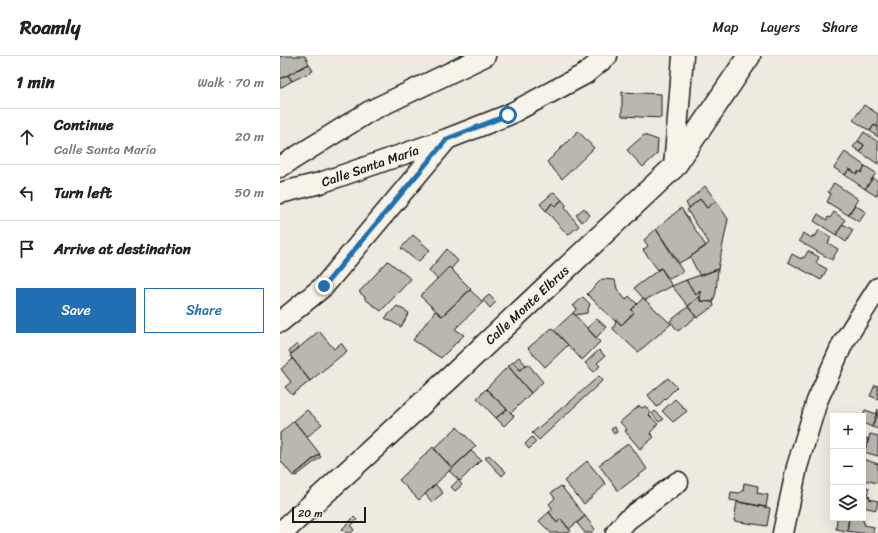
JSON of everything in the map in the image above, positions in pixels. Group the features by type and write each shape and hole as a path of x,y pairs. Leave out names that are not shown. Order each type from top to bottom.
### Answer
{"street":[{"path":"280,167 370,111 485,56"},
{"name":"Calle Santa María","path":"280,193 320,183 447,139 508,115 584,74 607,56"},
{"path":"674,167 684,56"},
{"name":"Calle Monte Elbrus","path":"281,533 452,376 674,167 748,56"},
{"path":"280,322 324,286 447,139"},
{"path":"783,533 797,467 818,401 843,343 878,288"},
{"path":"616,533 627,520 678,482"}],"building":[{"path":"280,56 305,56 309,64 280,79"},
{"path":"309,64 313,71 292,81 288,75"},
{"path":"288,75 292,81 280,88 280,79"},
{"path":"622,92 661,94 661,118 622,116"},
{"path":"864,105 878,114 878,127 874,125 870,131 853,120"},
{"path":"874,125 878,127 878,137 870,131"},
{"path":"578,131 594,148 562,179 547,162"},
{"path":"864,132 878,142 878,164 860,152 864,145 858,141"},
{"path":"644,135 658,140 657,154 643,167 627,150"},
{"path":"858,141 864,145 860,152 853,147"},
{"path":"845,152 865,166 861,173 859,171 857,174 849,169 845,175 834,168"},
{"path":"865,166 876,173 865,189 845,175 849,169 857,174 859,171 861,173"},
{"path":"873,178 878,182 878,192 876,196 865,189"},
{"path":"834,183 858,199 848,215 827,202 831,194 828,192"},
{"path":"705,186 716,201 707,208 700,199 689,208 686,203"},
{"path":"554,192 562,200 555,206 552,203 546,211 540,204"},
{"path":"700,199 707,208 716,201 728,219 718,269 700,276 690,257 709,243 687,210"},
{"path":"562,200 566,205 565,208 579,226 568,235 546,211 552,203 555,206"},
{"path":"855,205 866,212 859,222 848,215"},
{"path":"584,208 590,215 582,222 576,215"},
{"path":"681,208 706,246 679,263 656,229"},
{"path":"834,212 845,220 836,235 814,221 818,214 827,220 828,217 830,218"},
{"path":"843,224 853,230 846,242 836,235"},
{"path":"656,229 683,272 669,279 661,268 658,270 643,250 648,246 644,240"},
{"path":"819,230 831,237 828,243 838,249 832,260 799,241 803,233 812,238 813,235 815,237"},
{"path":"413,235 430,250 418,262 401,248"},
{"path":"447,249 458,261 451,269 449,267 437,279 429,270"},
{"path":"808,251 819,257 816,263 827,269 821,280 788,262 792,254 801,259 802,257 804,258"},
{"path":"388,261 411,279 381,311 365,299 365,297 359,292"},
{"path":"449,267 471,289 442,316 420,296"},
{"path":"661,268 672,286 645,300 634,288"},
{"path":"718,269 716,292 713,302 700,301 700,291 696,295 686,280"},
{"path":"602,279 615,280 617,289 626,300 629,296 637,304 631,310 634,313 621,325 587,294"},
{"path":"686,280 696,295 700,291 700,296 688,306 672,286"},
{"path":"470,290 483,302 455,329 464,335 441,358 413,340 435,311 442,316"},
{"path":"489,295 496,302 490,308 483,300"},
{"path":"700,296 700,301 713,302 714,306 697,318 688,306"},
{"path":"583,297 590,304 587,313 575,315 573,313 577,308 573,306"},
{"path":"643,298 671,324 638,352 613,329 616,322 615,321 617,320 621,325 634,313 631,310"},
{"path":"397,306 409,313 401,327 385,318"},
{"path":"688,307 696,317 678,331 670,321"},
{"path":"573,313 600,342 582,360 554,330"},
{"path":"597,319 606,327 596,338 587,328"},
{"path":"552,328 568,345 545,367 528,348"},
{"path":"319,331 334,349 341,343 347,351 310,381 290,355"},
{"path":"297,344 299,348 291,354 289,351"},
{"path":"599,350 605,356 597,363 600,366 594,372 585,363"},
{"path":"519,357 526,365 520,370 513,362"},
{"path":"293,359 310,381 292,395 285,387 291,382 281,369"},
{"path":"513,362 520,370 528,364 543,382 531,393 508,366"},
{"path":"508,366 531,393 511,413 486,389"},
{"path":"599,376 603,380 539,440 532,433 563,408"},
{"path":"668,378 677,387 657,407 648,395"},
{"path":"875,385 878,386 878,399 870,396"},
{"path":"486,389 507,409 496,418 477,398"},
{"path":"675,399 687,411 673,422 662,411"},
{"path":"639,406 642,408 645,406 651,413 649,415 658,424 650,433 654,437 640,449 625,431 627,430 620,422"},
{"path":"507,409 514,416 504,426 496,418"},
{"path":"878,409 878,429 872,427"},
{"path":"307,410 322,424 307,437 294,421"},
{"path":"865,410 877,414 872,427 866,424 866,413 864,413"},
{"path":"655,411 664,419 659,422 652,414"},
{"path":"294,421 320,454 293,476 280,460 280,433"},
{"path":"457,427 476,446 452,468 434,449"},
{"path":"615,427 617,432 614,434 611,429"},
{"path":"870,434 878,436 878,456 866,453 866,446"},
{"path":"532,437 536,442 529,449 525,444"},
{"path":"866,438 869,439 866,447"},
{"path":"629,443 647,469 618,491 599,465"},
{"path":"433,447 452,468 419,500 399,480"},
{"path":"471,451 481,460 460,481 449,471"},
{"path":"319,454 321,457 296,476 294,475"},
{"path":"489,455 506,472 502,476 485,458"},
{"path":"866,460 878,464 878,483 866,481"},
{"path":"587,461 606,484 584,504 564,481"},
{"path":"458,480 462,485 455,491 451,487"},
{"path":"744,483 758,486 757,493 768,495 766,507 730,500 731,492 740,493 743,491"},
{"path":"435,484 443,493 432,502 425,494"},
{"path":"561,486 585,516 569,529 561,519 557,523 549,512 553,509 549,504 555,498 551,493"},
{"path":"866,487 869,488 867,496 870,497 869,499 878,501 876,510 866,508"},
{"path":"737,502 770,508 767,526 734,521"},
{"path":"549,512 557,523 561,519 571,531 568,533 551,533 539,521"},
{"path":"585,516 595,529 591,533 585,533 577,523"},
{"path":"354,517 357,520 351,526 354,530 351,533 346,533 342,529"},
{"path":"837,521 849,521 847,531 836,529"},
{"path":"849,521 863,521 865,523 864,525 874,527 873,533 847,531"}],"route":[{"path":"324,286 447,139 508,115"}]}
